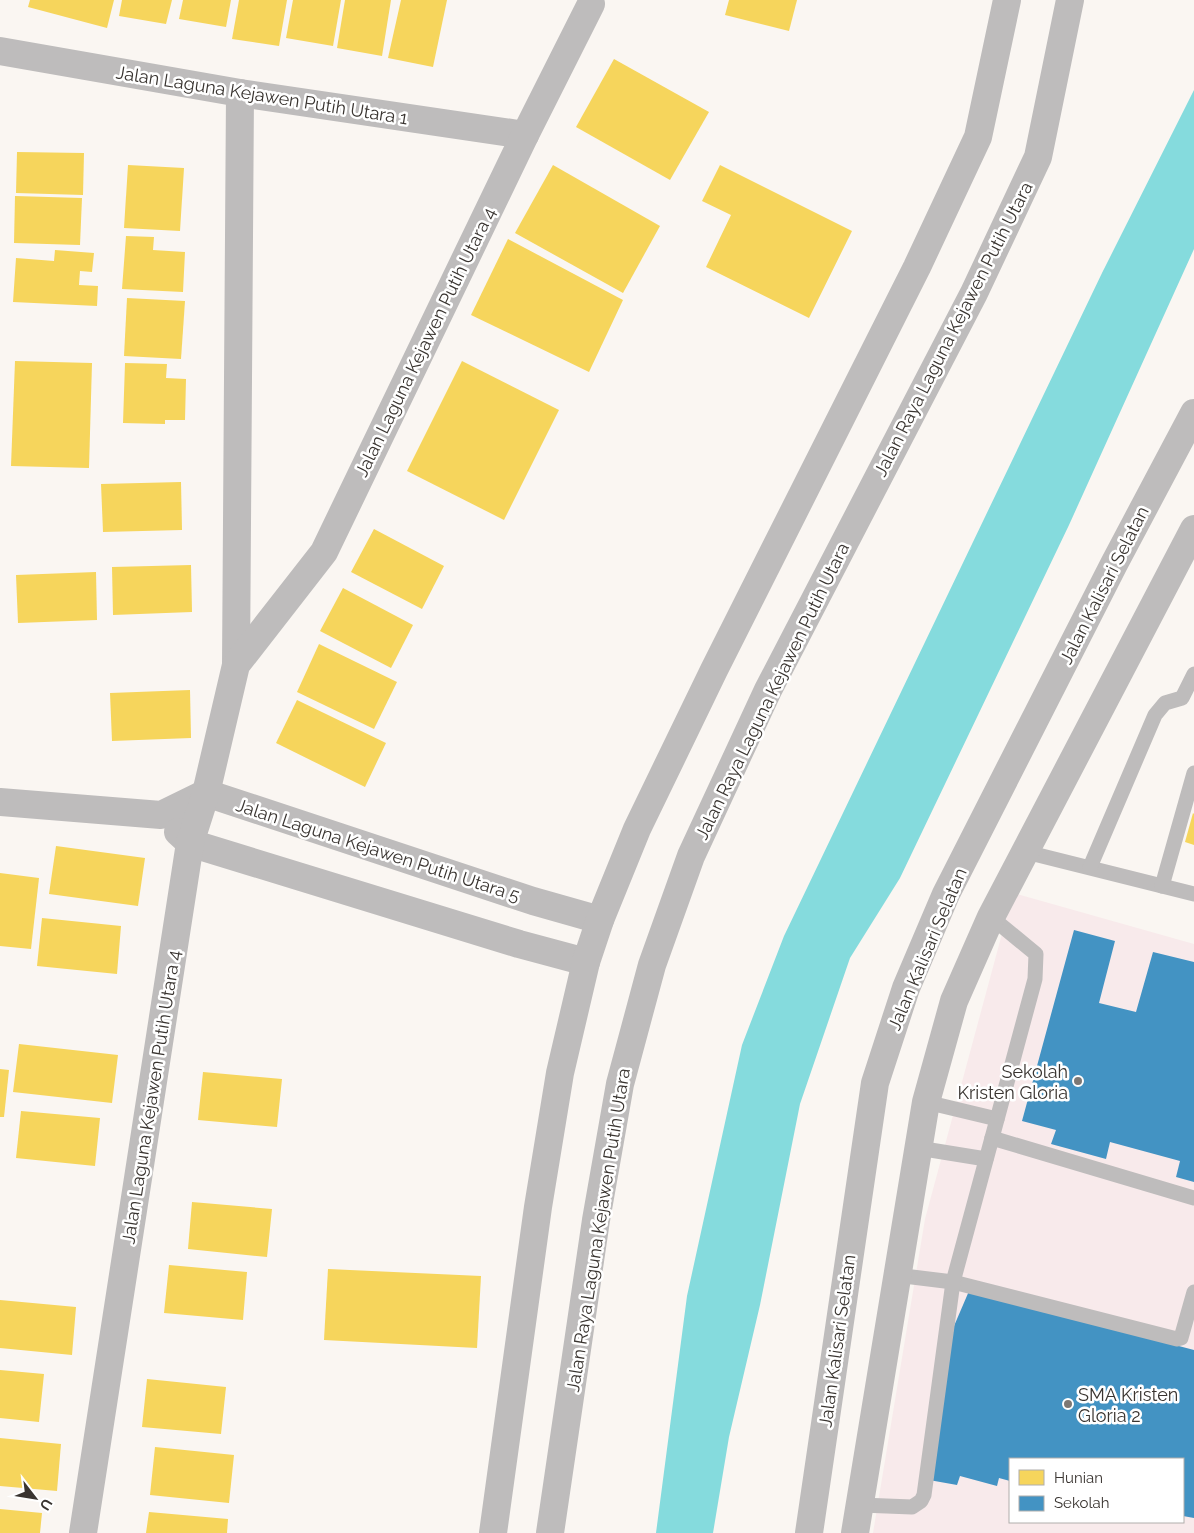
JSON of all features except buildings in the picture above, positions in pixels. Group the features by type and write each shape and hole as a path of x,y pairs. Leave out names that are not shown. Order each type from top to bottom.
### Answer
{"street":[{"path":"493,1533 541,1188 560,1073 586,962 600,920 646,811 917,267 978,137 1007,0"},
{"name":"Jalan Raya Laguna Kejawen Putih Utara","path":"550,1533 596,1220 620,1084 652,965 691,856 768,690 974,293 1038,157 1070,0"},
{"name":"Jalan Laguna Kejawen Putih Utara 4","path":"236,665 324,552 525,135 591,4"},
{"name":"Jalan Laguna Kejawen Putih Utara 1","path":"0,51 240,93 525,135"},
{"name":"Jalan Laguna Kejawen Putih Utara 4","path":"83,1533 190,844 206,793 236,665 240,93"},
{"name":"Jalan Kalisari Selatan","path":"809,1533 875,1083 906,988 946,894 1114,564 1194,413"},
{"path":"855,1533 926,1102 954,1001 991,917 1194,529"},
{"path":"0,802 161,815 206,793"},
{"name":"Jalan Laguna Kejawen Putih Utara 5","path":"206,793 533,901 600,920"},
{"path":"161,815 190,844 519,944 586,962"}],"lane":[{"path":"1090,867 1155,714 1165,703 1188,702 1194,674"},
{"path":"1162,886 1194,773"},
{"path":"1026,852 1194,894"},
{"path":"860,1505 912,1507 921,1501 924,1495 953,1282 1035,979 1036,954 991,917"},
{"path":"926,1102 997,1119"},
{"path":"992,1138 1194,1198"},
{"path":"918,1148 986,1159"},
{"path":"896,1275 953,1282 1177,1340 1181,1338 1194,1292"}],"shaded area":[{"name":"Sekolah Kristen Gloria","path":"1013,893 1194,944 1194,1533 873,1533 925,1219"}],"water":[{"path":"1194,90 1194,249 1069,525 900,878 850,958 800,1104 760,1305 729,1437 713,1533 656,1533 687,1296 742,1045 784,936 1102,273"}],"place":[{"name":"Sekolah Kristen Gloria","path":"1078,1081"},
{"name":"SMA Kristen Gloria 2","path":"1068,1404"}]}
